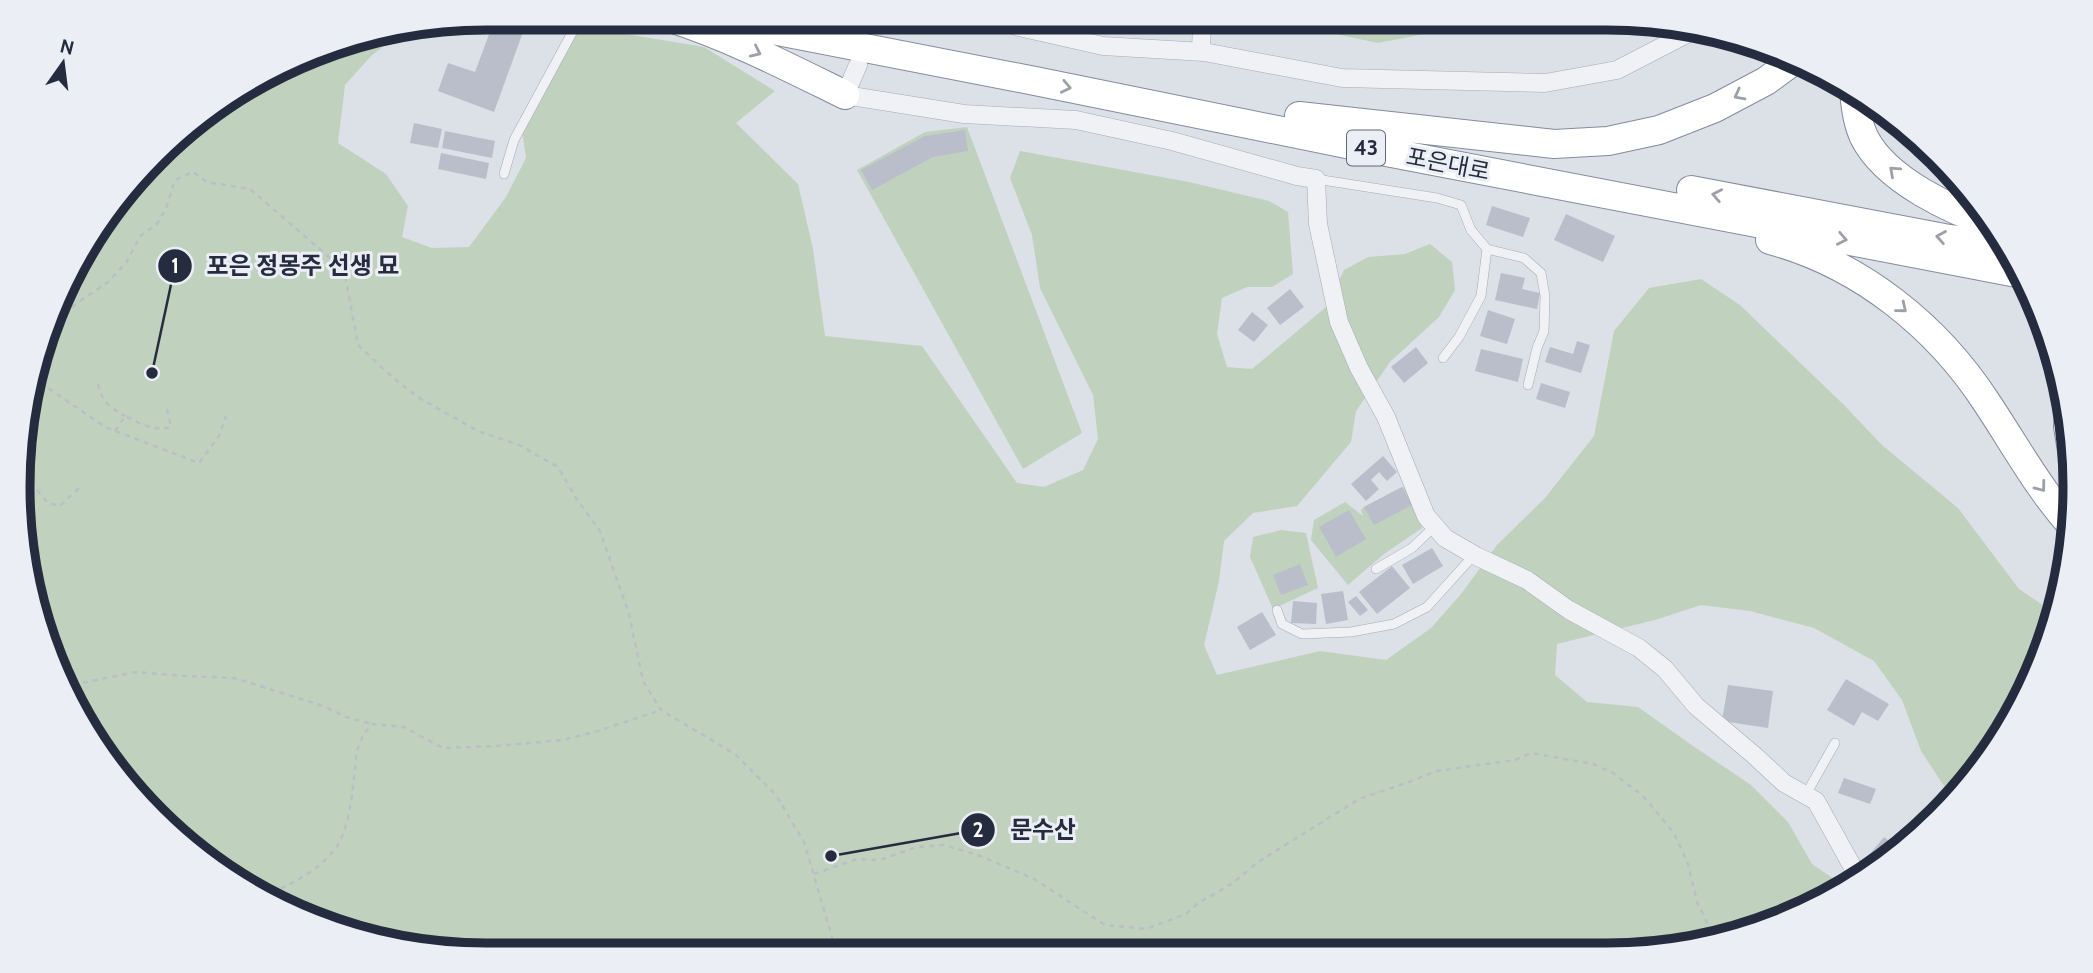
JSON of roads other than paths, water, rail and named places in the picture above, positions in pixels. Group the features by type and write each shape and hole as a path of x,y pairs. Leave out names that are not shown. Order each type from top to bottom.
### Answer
{"highway":[{"path":"704,30 845,95"},
{"name":"포은대로","path":"774,30 1376,150 2009,272"},
{"name":"포은대로","path":"876,30 1299,116 1994,246"},
{"path":"1299,116 1553,144 1608,141 1659,130 1715,108 1766,81 1785,67"},
{"path":"1855,104 1865,138 1883,162 1905,181 1937,201 1977,219"},
{"path":"1540,181 1785,244 1820,257 1862,280 1898,304 1930,332 1956,362 1986,401 2034,478 2062,513"}],"street":[{"path":"1032,30 1103,46 1201,52 1342,78 1545,83 1617,70 1682,37"},
{"path":"1201,52 1202,30"},
{"path":"858,65 845,95 964,114 1076,120 1172,141 1316,179 1318,223 1339,322 1385,417 1426,516 1445,538 1527,580 1569,610 1639,648 1665,669 1696,706 1784,783 1815,801 1854,870"}],"lane":[{"path":"504,174 514,140 574,30"},
{"path":"1316,179 1437,198 1461,205 1471,230 1487,248 1524,258 1541,273 1545,296 1544,331 1528,385"},
{"path":"1443,358 1459,337 1481,296 1487,248"},
{"path":"1376,569 1412,548 1435,526"},
{"path":"1277,610 1282,624 1302,634 1351,632 1394,624 1427,607 1474,555"},
{"path":"1815,801 1809,789 1835,743"}],"tunnel":[{"path":"862,56 874,30"}],"place":[{"name":"포은 정몽주 선생 묘","path":"152,373"},
{"name":"문수산","path":"831,856"}]}
